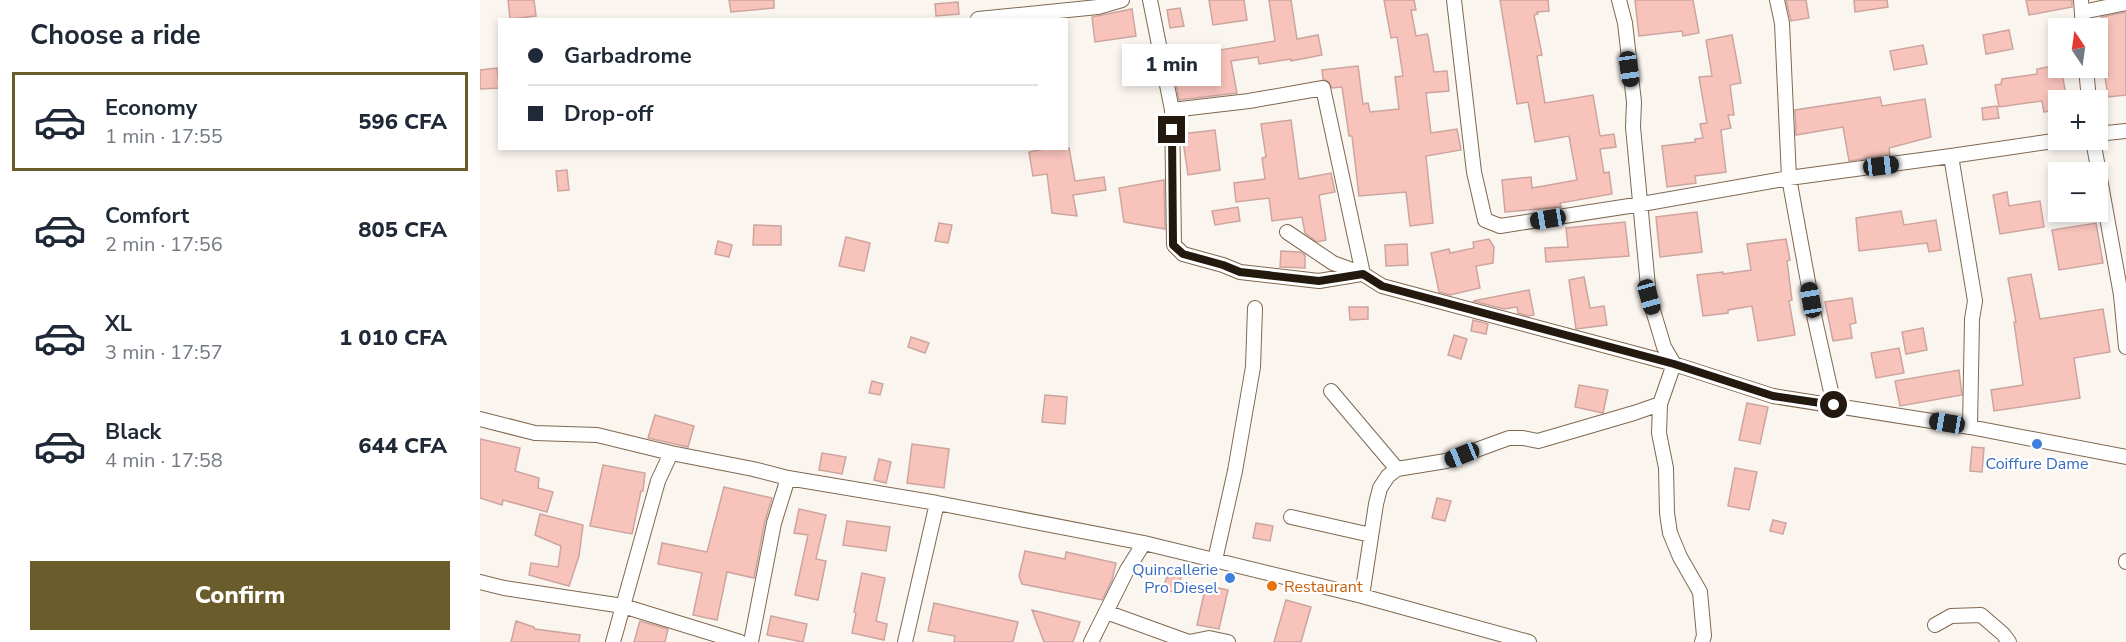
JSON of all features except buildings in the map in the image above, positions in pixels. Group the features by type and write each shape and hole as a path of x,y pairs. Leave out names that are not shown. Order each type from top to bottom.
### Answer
{"street":[{"path":"988,18 1098,7 1122,0"},
{"path":"1150,0 1172,110 1173,245 1183,254 1240,272 1319,281 1363,274"},
{"path":"1454,0 1474,172 1485,220 1500,226 1789,178 2048,142"},
{"path":"1618,0 1625,23 1634,102 1633,128 1649,297 1664,347 1674,364 1660,404 1659,433 1666,468 1670,533 1687,571 1700,592 1704,636 1702,642"},
{"path":"1777,0 1782,23 1789,178 1815,320 1834,405"},
{"path":"2081,6 2126,3"},
{"path":"1172,110 1249,101 1323,88 1363,274"},
{"path":"2108,133 2126,131"},
{"path":"2095,150 2124,294 2126,347"},
{"path":"1951,156 1976,301 1972,319 1970,427"},
{"path":"1287,232 1333,263 1363,274 1382,286 1674,364 1773,396 1970,427 2126,457"},
{"path":"1215,560 1235,471 1253,367 1255,308"},
{"path":"1332,391 1397,469"},
{"path":"1362,596 1380,488 1388,476 1397,469 1446,461 1509,438 1538,441 1660,404"},
{"path":"480,419 535,433 597,435 788,478 937,503 1144,543 1362,596 1529,642"},
{"path":"613,642 658,481 671,453"},
{"path":"751,642 774,523 788,478"},
{"path":"905,642 937,503"},
{"path":"1290,517 1371,535"},
{"path":"1091,642 1127,570 1144,543"},
{"path":"480,582 504,588 622,606 740,642"},
{"path":"1106,612 1189,642 1209,638 1228,642"},
{"path":"1935,624 1951,616 1981,615 2009,642"}],"place":[{"name":"Coiffure Dame","path":"2037,444"},
{"name":"Quincallerie Pro Diesel","path":"1230,578"},
{"name":"Restaurant","path":"1272,586"}],"route":[{"path":"1172,130 1173,245 1183,254 1240,272 1319,281 1363,274 1382,286 1674,364 1773,396 1834,405"}]}
